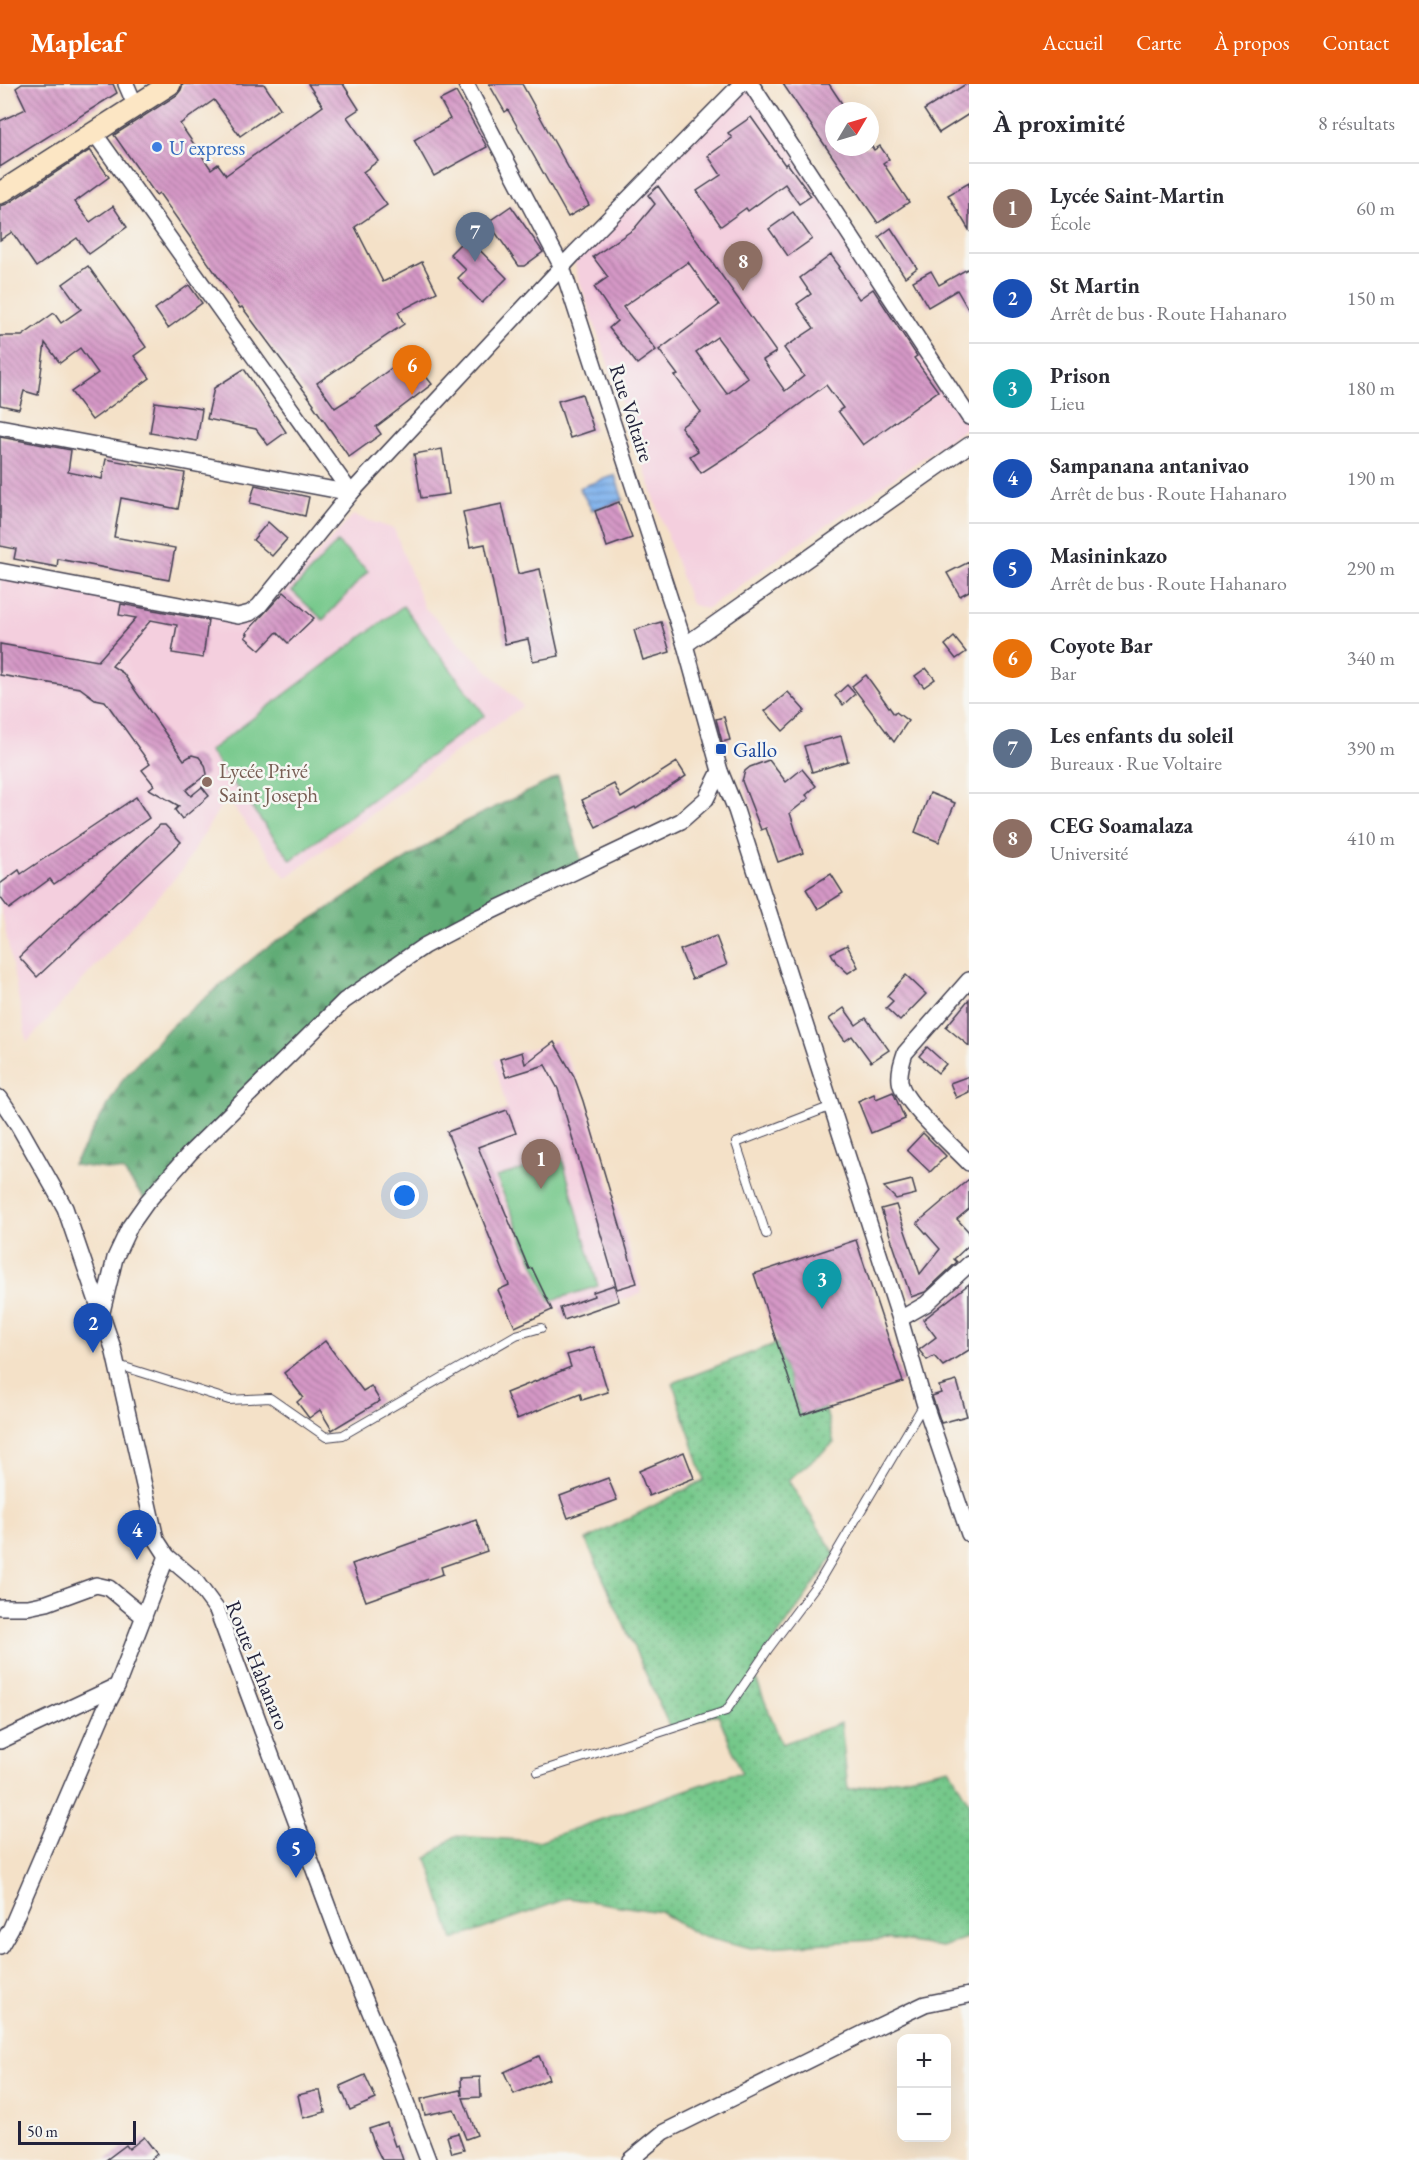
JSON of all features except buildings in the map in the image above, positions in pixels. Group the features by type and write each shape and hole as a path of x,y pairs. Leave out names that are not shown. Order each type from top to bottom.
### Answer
{"main road":[{"path":"0,193 170,84"}],"street":[{"path":"126,84 136,107"},
{"name":"Rue Voltaire","path":"466,84 562,267 685,645 720,771 736,810 900,1319 924,1402 969,1534"},
{"path":"0,571 238,616 250,613 259,606 351,493 562,267 741,84"},
{"path":"751,84 969,417"},
{"path":"95,134 351,493"},
{"path":"0,427 351,493"},
{"path":"685,645 969,445"},
{"path":"102,1313 115,1258 130,1226 147,1202 190,1153 344,1001 424,946 477,918 681,821 706,799 720,771"},
{"path":"969,980 905,1053 900,1068 900,1082 912,1105 969,1163"},
{"name":"Route Hahanaro","path":"0,1098 65,1208 102,1313 156,1539 167,1556 194,1580 217,1610 341,1942 428,2160"},
{"path":"900,1319 926,1304 969,1264"},
{"path":"0,1947 11,1928 104,1711 117,1686 167,1556"},
{"path":"0,1607 28,1607 96,1585 109,1588 144,1617"},
{"path":"0,1741 117,1686"},
{"path":"630,2160 664,2132 853,2039 926,2004 969,1995"}],"lane":[{"path":"766,1234 736,1143 832,1106"},
{"path":"116,1365 229,1400 270,1398 326,1437 343,1435 516,1335 541,1328"},
{"path":"538,1772 726,1711 820,1580 924,1402"}],"shaded area":[{"path":"751,84 969,417 969,426 706,609 691,604 577,274 573,255"},
{"name":"Lycée Privé Saint Joseph","path":"353,515 394,529 424,607 523,706 434,767 286,878 226,797 183,869 27,1042 0,903 0,575 237,619 254,625"},
{"path":"558,1040 576,1076 590,1113 642,1293 564,1320 559,1307 515,1327 498,1290 514,1283 507,1279 447,1132 507,1110 494,1060"}],"green space":[{"path":"337,542 368,571 323,620 292,591"},
{"path":"403,606 485,715 291,860 209,751"},
{"path":"558,777 583,867 477,918 344,1001 147,1202 123,1171 73,1165 123,1079 170,1027 263,950 464,822"},
{"path":"562,1158 598,1286 550,1301 496,1177"},
{"path":"777,1343 801,1415 825,1407 834,1443 788,1480 835,1554 753,1672 782,1744 841,1723 848,1790 949,1768 969,1803 969,1937 941,1947 888,1939 751,1948 696,1934 660,1912 568,1898 453,1940 427,1858 455,1836 539,1841 732,1774 742,1773 718,1714 671,1730 586,1540 704,1480 673,1383"}],"water":[{"path":"615,475 623,500 592,510 579,488"}],"place":[{"name":"U express","path":"157,147"},
{"name":"Les enfants du soleil","path":"475,262"},
{"name":"CEG Soamalaza","path":"743,291"},
{"name":"Coyote Bar","path":"412,395"},
{"name":"Gallo","path":"721,749"},
{"name":"Lycée Privé Saint Joseph","path":"207,782"},
{"name":"Lycée Saint-Martin","path":"541,1189"},
{"name":"Prison","path":"822,1309"},
{"name":"St Martin","path":"93,1353"},
{"name":"Sampanana antanivao","path":"137,1560"},
{"name":"Masininkazo","path":"296,1878"}]}
